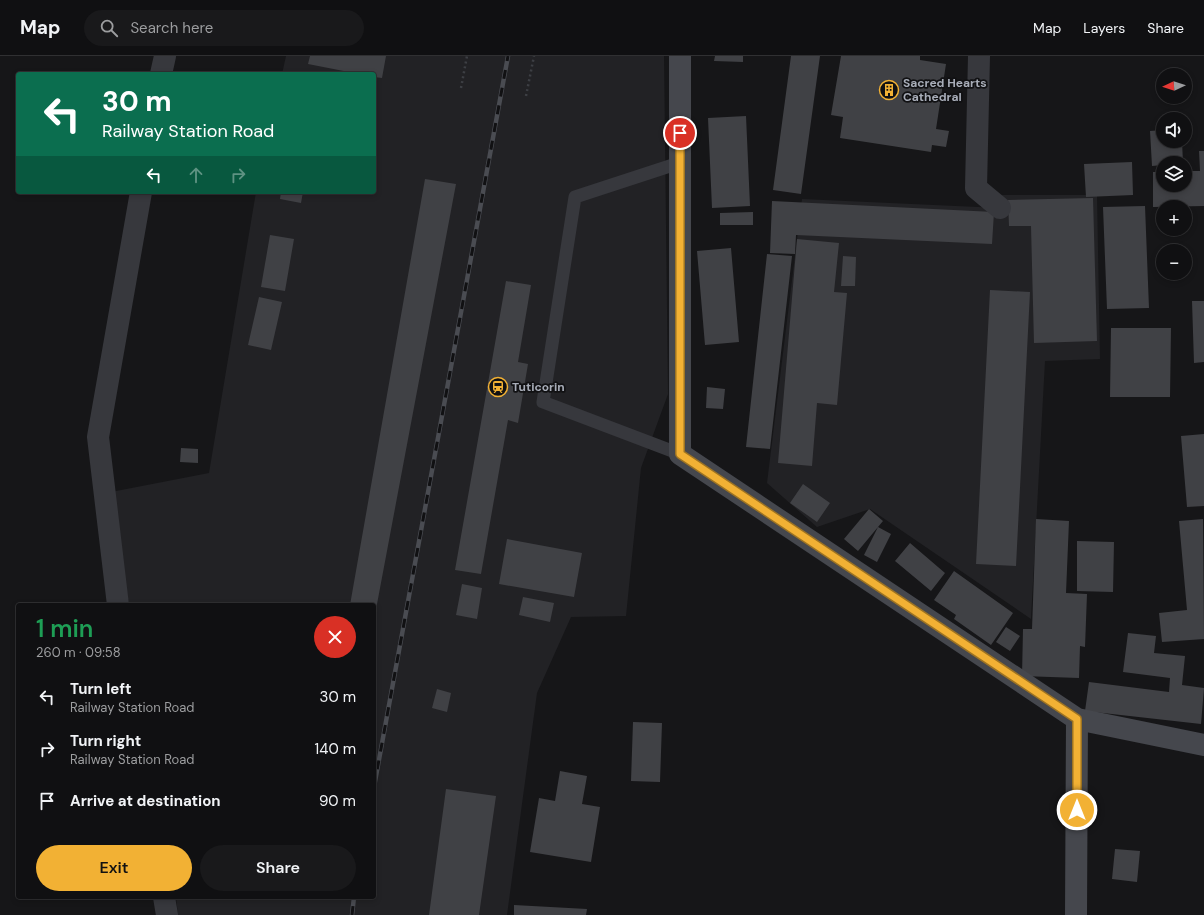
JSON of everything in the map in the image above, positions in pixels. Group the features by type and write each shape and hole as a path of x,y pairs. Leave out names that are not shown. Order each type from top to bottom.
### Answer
{"street":[{"path":"161,72 164,56"},
{"path":"680,56 680,454 1077,719 1204,745"},
{"path":"980,56 976,188 1000,208"},
{"path":"118,603 98,437 141,194"},
{"path":"1076,915 1077,719"},
{"path":"164,899 167,915"}],"lane":[{"path":"679,164 575,197 542,402 680,454"}],"path":[{"path":"461,88 467,56"},
{"path":"526,96 534,56"}],"shaded area":[{"path":"286,56 664,56 668,394 641,468 626,616 571,617 537,693 507,915 178,915 176,899 376,899 376,603 129,603 111,492 209,473 256,194 376,194 376,72 282,72"},
{"path":"1002,195 1097,195 1100,359 1045,361 1031,619 870,509 817,527 767,483 802,199 1000,208"}],"building":[{"path":"310,56 386,56 382,78 376,77 376,72 349,72 308,64"},
{"path":"715,56 743,56 743,62 714,61"},
{"path":"791,56 820,56 801,194 773,190"},
{"name":"Sacred Hearts Cathedral","path":"841,56 920,56 920,60 946,64 936,129 949,131 946,147 932,145 931,152 840,138 843,117 831,115"},
{"path":"746,116 750,206 712,208 708,118"},
{"path":"1150,131 1156,131 1156,148 1182,148 1183,156 1156,156 1156,166 1152,166"},
{"path":"1199,151 1204,151 1204,206 1192,206 1192,200 1156,200 1156,207 1153,207 1153,172 1156,172 1156,192 1192,192 1192,171 1200,171"},
{"path":"1132,162 1133,195 1086,197 1084,164"},
{"path":"425,179 456,184 376,609 376,603 350,603"},
{"path":"281,194 303,194 301,203 280,199"},
{"path":"1093,198 1097,341 1034,343 1031,226 1009,226 1008,200"},
{"path":"772,201 994,212 992,244 796,235 795,254 770,253"},
{"path":"1145,206 1149,308 1107,309 1103,207"},
{"path":"753,212 753,225 720,225 720,213"},
{"path":"270,235 294,239 285,291 261,287"},
{"path":"797,239 839,243 834,292 847,293 837,405 817,403 812,466 778,463"},
{"path":"731,248 739,342 705,345 697,251"},
{"path":"767,254 792,256 770,449 746,447"},
{"path":"843,256 856,257 855,286 841,286"},
{"path":"506,281 531,285 518,362 528,364 518,423 508,420 481,574 455,570"},
{"path":"990,290 1030,292 1016,566 976,564"},
{"path":"259,297 282,302 271,350 248,345"},
{"path":"1192,301 1204,301 1204,362 1194,363"},
{"path":"1111,328 1171,328 1170,397 1110,397"},
{"path":"707,387 725,389 723,409 706,408"},
{"path":"1204,434 1204,506 1187,507 1181,436"},
{"path":"181,448 198,449 198,463 180,462"},
{"path":"803,484 830,503 817,522 790,503"},
{"path":"869,509 883,521 858,551 844,539"},
{"path":"1036,519 1069,521 1066,593 1087,594 1085,647 1080,646 1079,678 1022,676 1023,629 1032,629"},
{"path":"1203,519 1204,639 1162,642 1159,613 1187,610 1179,521"},
{"path":"878,527 891,534 877,562 864,555"},
{"path":"507,539 582,553 574,597 499,584"},
{"path":"1077,541 1114,542 1113,592 1077,591"},
{"path":"910,543 945,573 931,591 895,561"},
{"path":"954,571 1013,613 991,645 954,619 956,615 934,600"},
{"path":"462,584 482,588 477,619 456,615"},
{"path":"523,597 554,603 550,622 519,615"},
{"path":"1006,627 1020,636 1010,651 996,642"},
{"path":"1128,633 1156,636 1154,653 1185,656 1182,685 1204,688 1201,724 1085,711 1089,682 1169,692 1170,678 1123,672"},
{"path":"437,689 451,693 447,712 432,708"},
{"path":"633,722 662,723 660,782 631,781"},
{"path":"560,771 587,776 582,804 600,807 591,862 530,852 539,798 555,801"},
{"path":"446,789 496,796 479,915 429,915"},
{"path":"1115,849 1140,851 1137,882 1112,879"},
{"path":"514,905 587,909 586,915 514,915"}],"railway":[{"path":"376,776 508,56"},
{"path":"352,915 354,899"}],"place":[{"name":"Sacred Hearts Cathedral","path":"889,90"},
{"name":"Tuticorin","path":"498,387"}],"route":[{"path":"680,133 680,454 1077,719 1077,810"}]}
